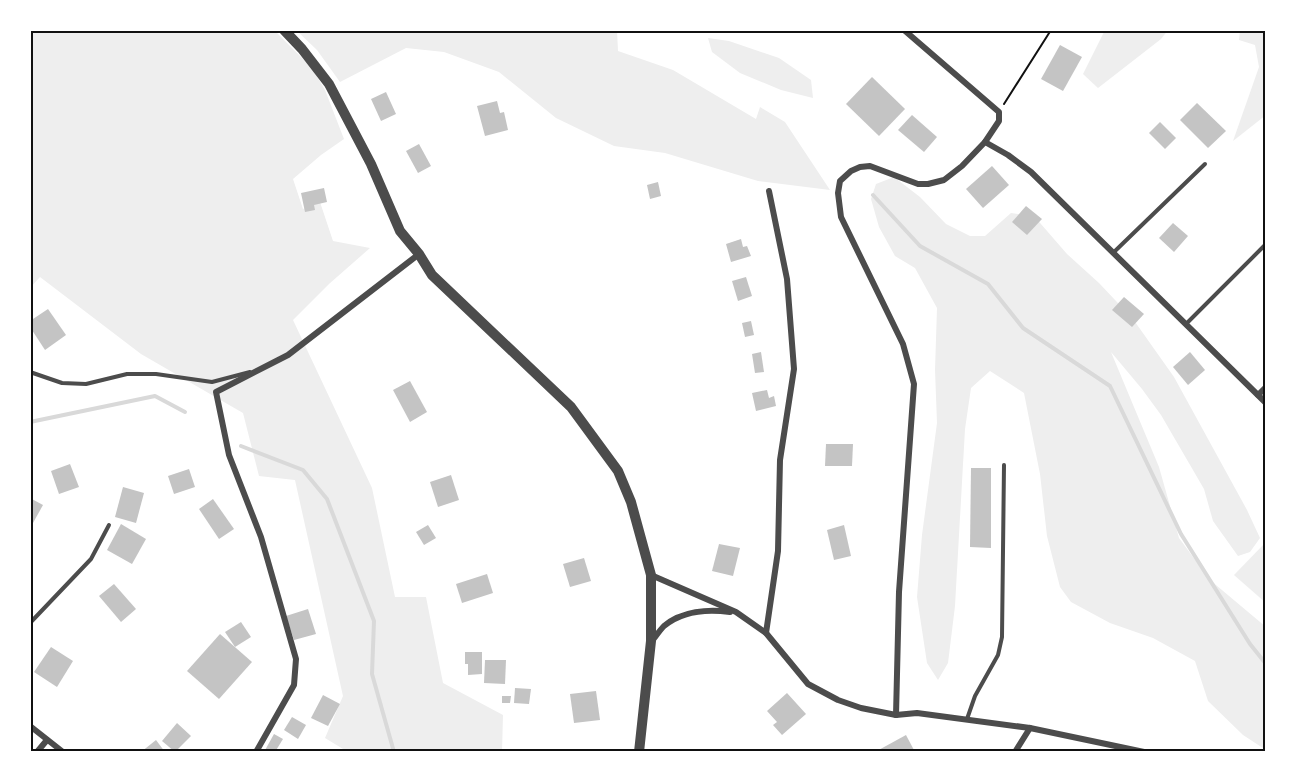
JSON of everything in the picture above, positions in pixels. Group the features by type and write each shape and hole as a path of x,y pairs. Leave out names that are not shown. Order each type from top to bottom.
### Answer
{"street":[{"path":"284,30 329,84 371,164 400,231 419,254 432,275 571,407 618,471 631,502 651,575 651,642 639,752"},
{"path":"896,715 899,592 914,384 903,344 841,217 838,193 840,181 851,171 870,166 918,184 944,180 962,166 985,142 999,121 999,112 904,30"},
{"path":"985,142 1031,172 1266,403"},
{"path":"766,633 778,551 780,460 794,369 787,279 769,191"},
{"path":"256,752 294,685 296,659 261,537 229,455 216,392 288,355 419,254"},
{"path":"1258,395 1266,387"},
{"path":"651,575 736,612 766,633 808,684 838,700 861,708 896,715 917,713 1030,728 1121,750 1144,752"},
{"path":"651,642 665,625 690,613 716,610 736,612"},
{"path":"30,726 63,752"},
{"path":"1015,752 1030,728"},
{"path":"38,752 47,740"}],"lane":[{"path":"1114,252 1205,164"},
{"path":"1186,324 1266,244"},
{"path":"30,372 62,383 86,384 128,374 156,374 212,381 259,370"},
{"path":"967,720 975,696 998,655 1002,637 1004,465"},
{"path":"30,623 92,559 109,525"}],"path":[{"path":"999,112 1051,30"}],"shaded area":[{"path":"30,30 274,30 312,68 325,90 344,139 293,179 303,209 320,202 333,241 370,248 293,320 372,488 395,597 426,597 443,683 503,715 502,752 348,752 325,738 343,696 295,480 259,476 243,413 141,354 40,277 30,288"},
{"path":"296,30 617,30 618,51 673,70 756,119 760,107 785,122 830,190 758,181 665,153 614,146 556,118 499,72 444,52 406,48 340,82 317,50"},
{"path":"1105,30 1168,30 1161,39 1098,88 1083,74"},
{"path":"1240,30 1266,30 1266,115 1233,141 1259,67 1255,45 1239,40"},
{"path":"708,38 729,41 779,58 811,80 813,98 781,90 740,73 712,52"},
{"path":"894,177 920,197 946,224 970,236 985,236 1011,213 1034,216 1067,254 1133,319 1174,377 1260,538 1250,552 1238,556 1213,521 1204,489 1161,415 1111,352 1159,467 1179,538 1210,580 1266,627 1266,750 1243,735 1208,701 1195,661 1153,638 1110,623 1071,602 1060,587 1047,536 1040,474 1024,393 990,371 971,388 965,429 955,606 948,663 938,680 927,663 917,597 922,535 937,423 935,370 937,308 915,268 895,256 879,227 871,199 876,184"},
{"path":"1266,542 1266,603 1234,575"}],"building":[{"path":"1060,45 1082,57 1063,91 1041,79"},
{"path":"872,77 905,109 879,136 846,104"},
{"path":"386,92 396,114 381,121 371,99"},
{"path":"497,101 500,113 504,112 508,130 485,136 477,106"},
{"path":"1197,103 1226,131 1208,148 1180,120"},
{"path":"912,115 937,137 924,152 898,130"},
{"path":"1160,122 1176,138 1165,149 1149,133"},
{"path":"419,144 431,166 418,173 406,151"},
{"path":"992,166 1009,185 983,208 966,189"},
{"path":"658,182 661,196 650,199 647,185"},
{"path":"324,188 327,202 314,205 315,210 305,212 301,193"},
{"path":"1026,206 1042,219 1027,235 1012,222"},
{"path":"1173,223 1188,236 1174,252 1159,238"},
{"path":"741,239 743,247 747,246 751,256 731,262 726,244"},
{"path":"746,277 752,296 738,301 732,281"},
{"path":"1124,297 1144,314 1132,327 1112,310"},
{"path":"48,309 66,335 45,350 30,327 30,321"},
{"path":"751,321 754,335 745,337 742,323"},
{"path":"761,352 764,372 755,373 752,354"},
{"path":"1190,352 1205,370 1188,385 1173,367"},
{"path":"410,381 427,412 410,422 393,390"},
{"path":"767,390 769,398 774,396 776,406 756,411 752,393"},
{"path":"826,444 853,444 852,466 825,466"},
{"path":"70,464 79,487 59,494 51,471"},
{"path":"971,468 991,468 991,548 970,547"},
{"path":"189,469 195,487 174,494 168,476"},
{"path":"451,475 459,500 438,507 430,482"},
{"path":"123,487 144,493 136,523 115,517"},
{"path":"30,498 43,505 33,523 30,521"},
{"path":"213,499 234,529 219,539 199,509"},
{"path":"121,524 146,539 132,564 107,550"},
{"path":"428,525 436,538 424,545 416,532"},
{"path":"844,525 851,556 834,560 827,530"},
{"path":"719,544 740,548 733,576 712,571"},
{"path":"584,558 591,581 570,587 563,564"},
{"path":"487,574 493,593 462,603 456,584"},
{"path":"114,584 136,609 121,622 99,596"},
{"path":"308,609 316,634 294,640 286,616"},
{"path":"241,622 251,637 235,647 225,632"},
{"path":"220,634 252,662 219,699 187,671"},
{"path":"51,647 73,661 57,687 34,672"},
{"path":"465,652 482,652 482,674 468,675"},
{"path":"485,660 506,660 505,684 484,683"},
{"path":"515,688 531,689 529,704 514,703"},
{"path":"596,691 600,720 574,723 570,694"},
{"path":"787,693 806,714 782,735 773,725 777,722 767,711"},
{"path":"323,695 340,704 328,726 311,718"},
{"path":"502,696 511,696 510,703 502,703"},
{"path":"292,717 306,725 298,739 284,730"},
{"path":"177,723 191,736 175,752 162,741"},
{"path":"274,734 283,739 275,752 264,752"},
{"path":"906,735 915,752 875,752"},
{"path":"156,740 165,752 141,752"}],"waterway":[{"path":"873,195 920,246 988,284 1023,328 1110,386 1181,534 1250,644 1266,664"},
{"path":"30,422 155,396 185,412"},
{"path":"241,446 303,470 327,499 374,621 372,674 394,752"}]}
